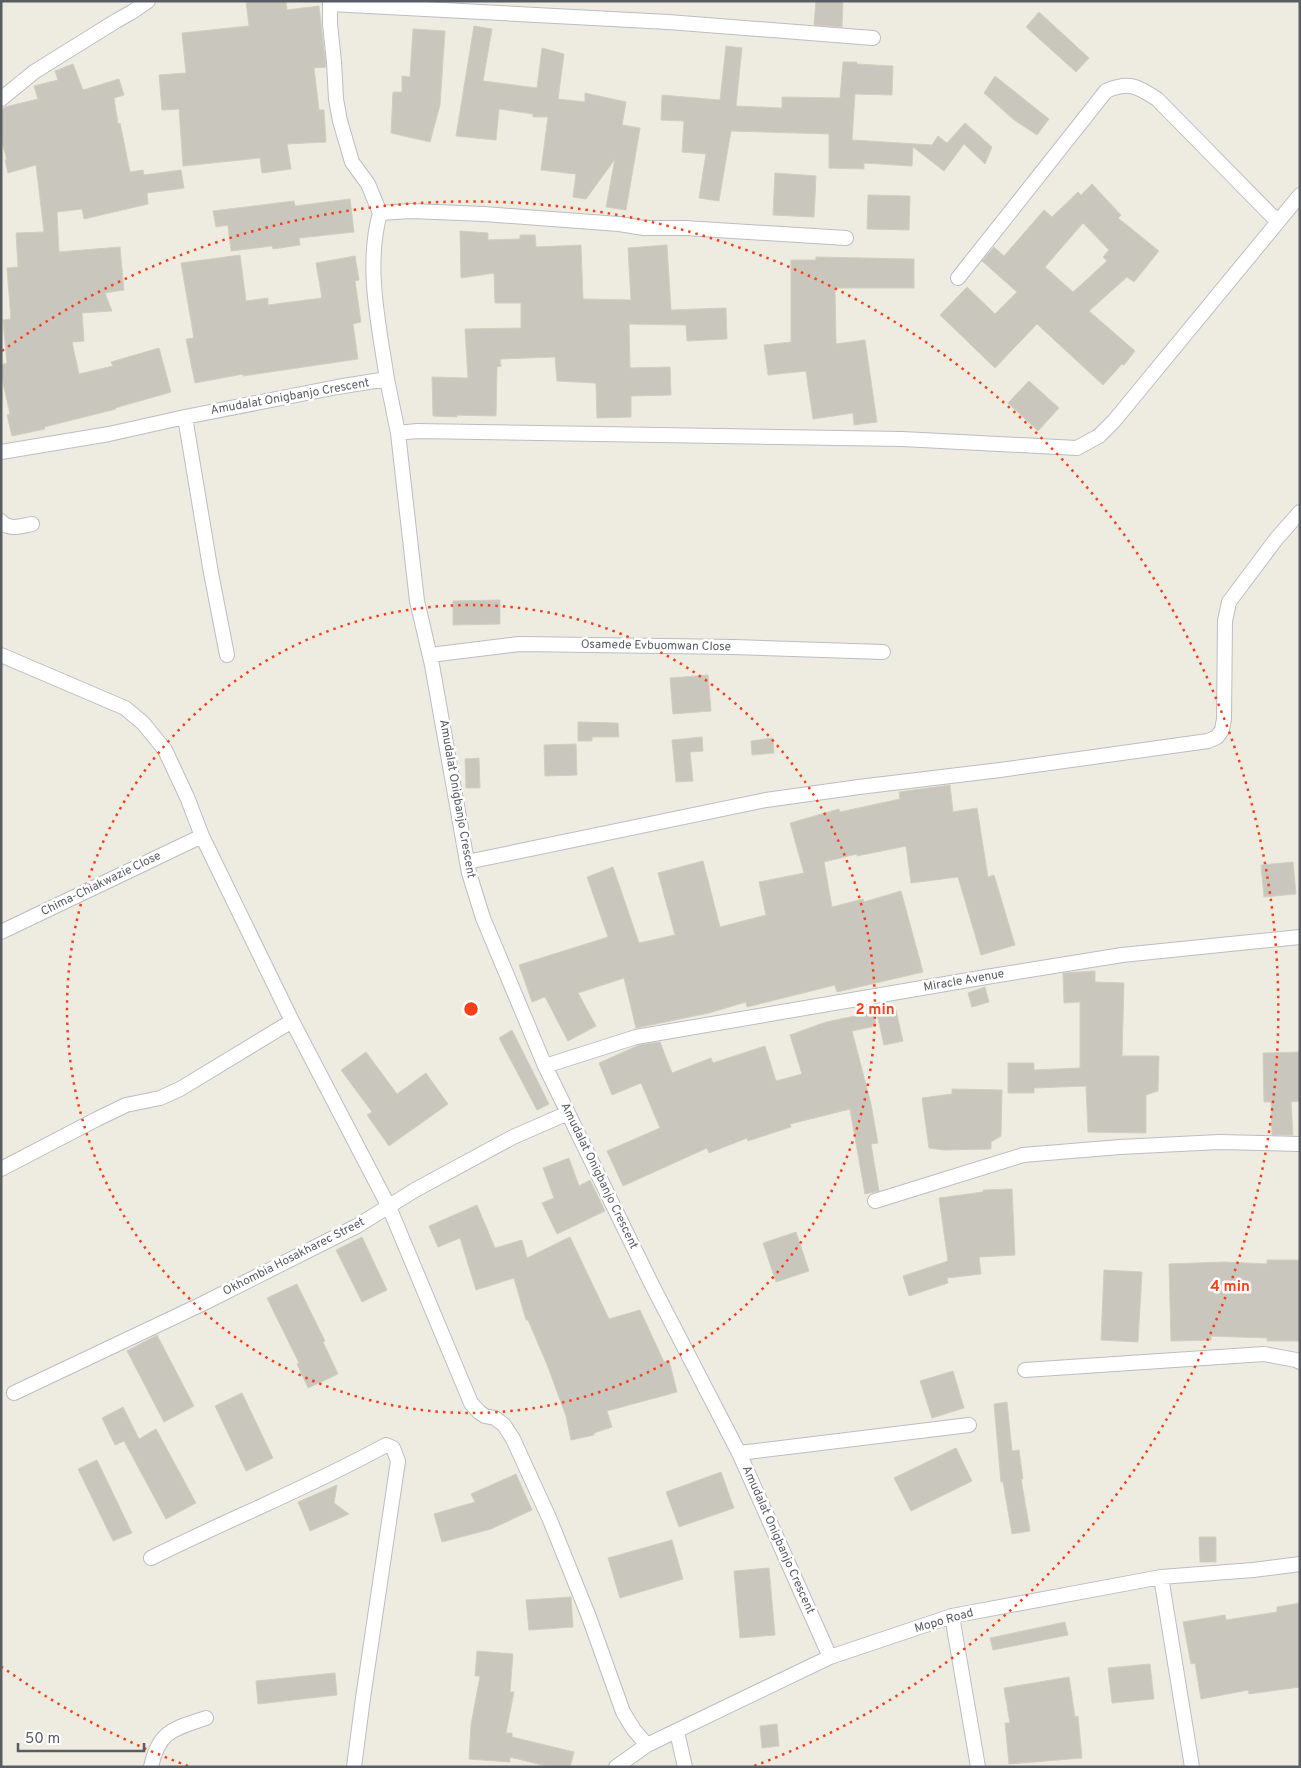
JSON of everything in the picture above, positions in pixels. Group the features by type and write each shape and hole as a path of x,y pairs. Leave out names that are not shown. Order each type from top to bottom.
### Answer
{"street":[{"path":"1,99 34,72 148,1"},
{"path":"387,380 374,263 376,226 380,213 368,184 352,162 340,121 336,99 330,3 668,22 873,38"},
{"path":"958,278 1106,92 1118,86 1138,86 1157,100 1278,222"},
{"path":"398,433 417,431 902,439 1077,448 1099,436 1114,421 1300,195"},
{"path":"380,213 411,211 484,214 619,224 644,228 686,228 846,238"},
{"name":"Amudalat Onigbanjo Crescent","path":"1,452 109,434 336,387 387,380 398,433 418,601 430,655 469,873 483,918 568,1113 652,1285 739,1453 830,1657"},
{"path":"185,417 227,655"},
{"path":"467,862 766,800 1208,741 1217,737 1222,730 1224,719 1225,621 1229,602 1277,538 1300,512"},
{"path":"1,521 4,525 12,528 32,524"},
{"name":"Osamede Evbuomwan Close","path":"430,655 519,644 725,647 883,652"},
{"path":"1,655 125,708 143,723 165,750 187,797 202,836 292,1021 390,1207 472,1402 479,1412 485,1416 496,1418 504,1425 513,1438 550,1520 589,1617 623,1712 634,1730 647,1745"},
{"name":"Chima-Chiakwazie Close","path":"1,932 202,836"},
{"name":"Miracle Avenue","path":"546,1066 636,1037 840,1002 1122,955 1300,937"},
{"path":"1,1169 126,1105 160,1098 180,1089 292,1021"},
{"name":"Okhombia Hosakharec Street","path":"14,1392 202,1304 357,1226 415,1190 513,1137 568,1113"},
{"path":"875,1201 1023,1155 1120,1147 1218,1142 1300,1144"},
{"path":"1025,1370 1264,1354 1300,1362"},
{"path":"739,1453 969,1425"},
{"path":"152,1558 212,1528 343,1468 386,1445 393,1448 398,1461 362,1698 354,1767"},
{"name":"Mopo Road","path":"616,1767 647,1745 830,1657 952,1616 1161,1577 1253,1570 1300,1564"},
{"path":"1161,1577 1192,1767"},
{"path":"952,1616 978,1767"},
{"path":"150,1767 154,1749 172,1729 206,1718"},
{"path":"676,1732 685,1767"}],"building":[{"path":"246,1 286,1 287,10 319,6 326,67 314,68 319,110 324,110 326,142 287,144 291,169 262,173 260,158 183,166 179,109 162,110 159,75 186,73 182,33 249,26"},
{"path":"816,1 843,1 842,27 814,25"},
{"path":"1039,12 1089,58 1076,72 1026,27"},
{"path":"474,26 492,29 483,81 537,88 542,48 564,54 558,99 585,102 585,93 626,102 622,125 640,128 626,210 606,207 615,159 586,199 573,197 576,174 541,170 548,117 533,117 533,114 499,109 496,140 456,136"},
{"path":"413,29 445,31 440,105 430,142 391,133 393,92 402,92 402,76 410,77"},
{"path":"726,46 742,48 736,106 782,108 782,97 840,98 843,62 893,66 892,95 855,94 852,140 932,145 938,136 947,143 965,123 992,147 985,164 964,144 944,171 913,147 912,166 864,163 864,169 829,168 829,134 731,131 719,201 699,198 706,154 682,152 684,121 661,120 662,95 720,100"},
{"path":"73,64 83,90 119,79 124,95 114,98 118,124 120,123 130,172 143,170 144,175 181,170 184,188 147,193 148,204 84,219 82,209 57,212 59,252 120,247 124,290 105,293 112,311 82,313 84,341 72,342 79,374 113,366 111,362 159,348 171,392 116,409 44,427 45,429 12,436 7,415 10,414 1,374 1,365 7,363 3,320 11,319 7,268 18,267 16,233 44,232 36,165 8,173 5,160 7,160 1,139 1,110 5,107 38,99 34,86 58,80 55,71"},
{"path":"995,76 1049,119 1037,135 1014,120 984,93"},
{"path":"775,173 816,176 814,217 773,215"},
{"path":"1092,184 1121,215 1118,218 1159,251 1134,282 1127,277 1089,311 1135,351 1124,365 1122,364 1103,385 1037,324 995,368 940,315 967,287 995,314 1017,292 982,261 994,247 1004,256 1044,210 1052,217 1078,192 1081,195","holes":["1083,223 1109,250 1103,257 1107,261 1073,292 1045,267"]},
{"path":"868,195 910,196 909,230 867,229"},
{"path":"350,199 354,232 299,238 300,245 273,249 272,246 231,251 228,225 216,227 213,211 294,201 295,206"},
{"path":"460,231 488,233 488,240 520,239 520,235 535,235 536,247 581,245 583,299 631,300 628,248 667,245 671,310 726,308 727,339 687,341 686,325 629,324 630,368 670,367 671,395 631,396 631,417 597,418 596,383 557,381 555,357 500,359 501,366 497,367 496,416 433,416 432,377 468,378 465,329 521,328 521,303 495,303 494,273 461,278"},
{"path":"240,255 246,301 268,298 268,305 322,298 316,263 355,256 359,280 355,281 361,322 353,324 358,359 243,376 243,374 195,383 186,339 194,338 181,263"},
{"path":"816,257 914,259 914,288 835,288 836,344 865,340 877,422 854,425 853,413 813,419 806,371 768,375 764,345 791,342 791,260 816,260"},
{"path":"1029,381 1059,408 1038,431 1008,403"},
{"path":"500,600 500,624 453,625 453,601"},
{"path":"708,675 711,711 673,714 670,678"},
{"path":"578,722 618,723 619,737 592,737 592,741 578,741"},
{"path":"702,737 703,751 690,752 693,781 676,782 672,740"},
{"path":"773,738 774,753 752,755 751,741"},
{"path":"576,744 577,775 545,776 544,745"},
{"path":"479,758 480,788 466,788 465,759"},
{"path":"950,785 953,812 977,808 988,877 994,875 1015,945 981,955 958,877 911,883 906,846 857,856 857,854 824,862 832,907 863,899 864,902 901,891 923,972 837,992 835,985 747,1007 746,1002 709,1013 636,1028 624,978 578,993 596,1026 568,1041 545,997 532,1002 519,965 608,937 587,877 613,867 639,943 675,935 658,873 703,861 720,927 766,915 759,882 804,873 790,823 839,809 840,812 900,799 899,792"},
{"path":"1293,862 1296,894 1264,897 1261,865"},
{"path":"1095,971 1095,982 1124,983 1122,1056 1159,1056 1158,1091 1146,1095 1146,1133 1088,1132 1086,1086 1034,1088 1034,1093 1008,1093 1008,1063 1034,1063 1034,1070 1080,1068 1080,1002 1064,1003 1063,973"},
{"path":"985,987 989,1002 972,1007 968,993"},
{"path":"896,1010 903,1041 884,1045 877,1014"},
{"path":"874,1012 876,1026 852,1031 871,1104 878,1143 871,1144 879,1191 865,1194 850,1109 790,1124 791,1127 748,1141 747,1138 709,1153 707,1148 623,1186 607,1151 660,1128 641,1083 612,1095 599,1063 639,1045 660,1042 672,1073 711,1058 713,1063 765,1046 776,1081 802,1074 790,1035 826,1022"},
{"path":"512,1030 549,1104 537,1110 499,1038"},
{"path":"366,1052 397,1094 426,1073 448,1104 389,1146 367,1115 372,1112 341,1070"},
{"path":"1300,1052 1300,1101 1291,1102 1293,1135 1272,1135 1271,1102 1264,1102 1263,1053"},
{"path":"952,1089 1002,1090 1001,1136 991,1142 991,1149 944,1150 929,1148 922,1098 952,1094"},
{"path":"569,1158 579,1186 590,1180 605,1211 557,1234 542,1203 554,1198 543,1168"},
{"path":"1012,1189 1015,1255 979,1257 981,1274 947,1278 948,1283 909,1296 903,1276 948,1261 939,1198 983,1192 983,1190"},
{"path":"477,1205 495,1248 522,1240 527,1258 570,1237 609,1319 640,1310 664,1362 669,1360 677,1392 607,1411 612,1427 594,1433 594,1435 571,1440 566,1416 548,1367 528,1320 526,1320 514,1278 476,1290 460,1238 438,1247 429,1226"},
{"path":"796,1232 809,1271 776,1282 763,1243"},
{"path":"362,1237 387,1290 362,1302 336,1250"},
{"path":"1267,1260 1300,1260 1300,1341 1267,1341 1267,1338 1211,1336 1211,1340 1171,1341 1169,1264 1224,1262 1267,1264"},
{"path":"1104,1270 1142,1272 1138,1342 1101,1340"},
{"path":"297,1284 325,1341 323,1342 338,1374 308,1388 297,1364 299,1363 267,1298"},
{"path":"157,1335 194,1406 164,1422 127,1351"},
{"path":"953,1371 964,1408 932,1418 920,1381"},
{"path":"242,1393 273,1458 246,1471 215,1406"},
{"path":"1007,1402 1012,1451 1019,1450 1023,1479 1021,1479 1030,1531 1012,1534 1003,1482 1001,1482 994,1404"},
{"path":"123,1407 139,1439 156,1429 196,1503 166,1519 124,1441 115,1445 102,1418"},
{"path":"956,1448 972,1481 911,1511 894,1478"},
{"path":"97,1460 132,1533 113,1541 78,1469"},
{"path":"721,1472 734,1508 679,1527 666,1492"},
{"path":"516,1474 532,1510 491,1529 442,1542 434,1514 475,1502 471,1494"},
{"path":"337,1485 334,1503 349,1514 310,1531 298,1502"},
{"path":"1199,1537 1216,1537 1216,1562 1200,1562"},
{"path":"672,1540 683,1579 620,1598 608,1558"},
{"path":"769,1568 775,1635 740,1638 734,1571"},
{"path":"571,1597 573,1627 529,1630 526,1600"},
{"path":"1300,1603 1300,1687 1249,1694 1248,1690 1201,1699 1195,1663 1191,1664 1183,1622 1225,1615 1226,1620 1277,1612 1277,1607"},
{"path":"1065,1622 1068,1635 993,1650 990,1638"},
{"path":"477,1651 513,1654 510,1692 514,1692 506,1733 512,1733 512,1737 574,1752 570,1767 550,1767 510,1757 510,1762 469,1759 471,1725 480,1676 475,1676"},
{"path":"1150,1664 1154,1699 1112,1703 1108,1668"},
{"path":"335,1673 337,1695 258,1704 256,1681"},
{"path":"1069,1677 1075,1717 1078,1716 1082,1758 1009,1764 1005,1723 1010,1723 1004,1688"},
{"path":"777,1724 779,1746 762,1748 760,1726"}]}
